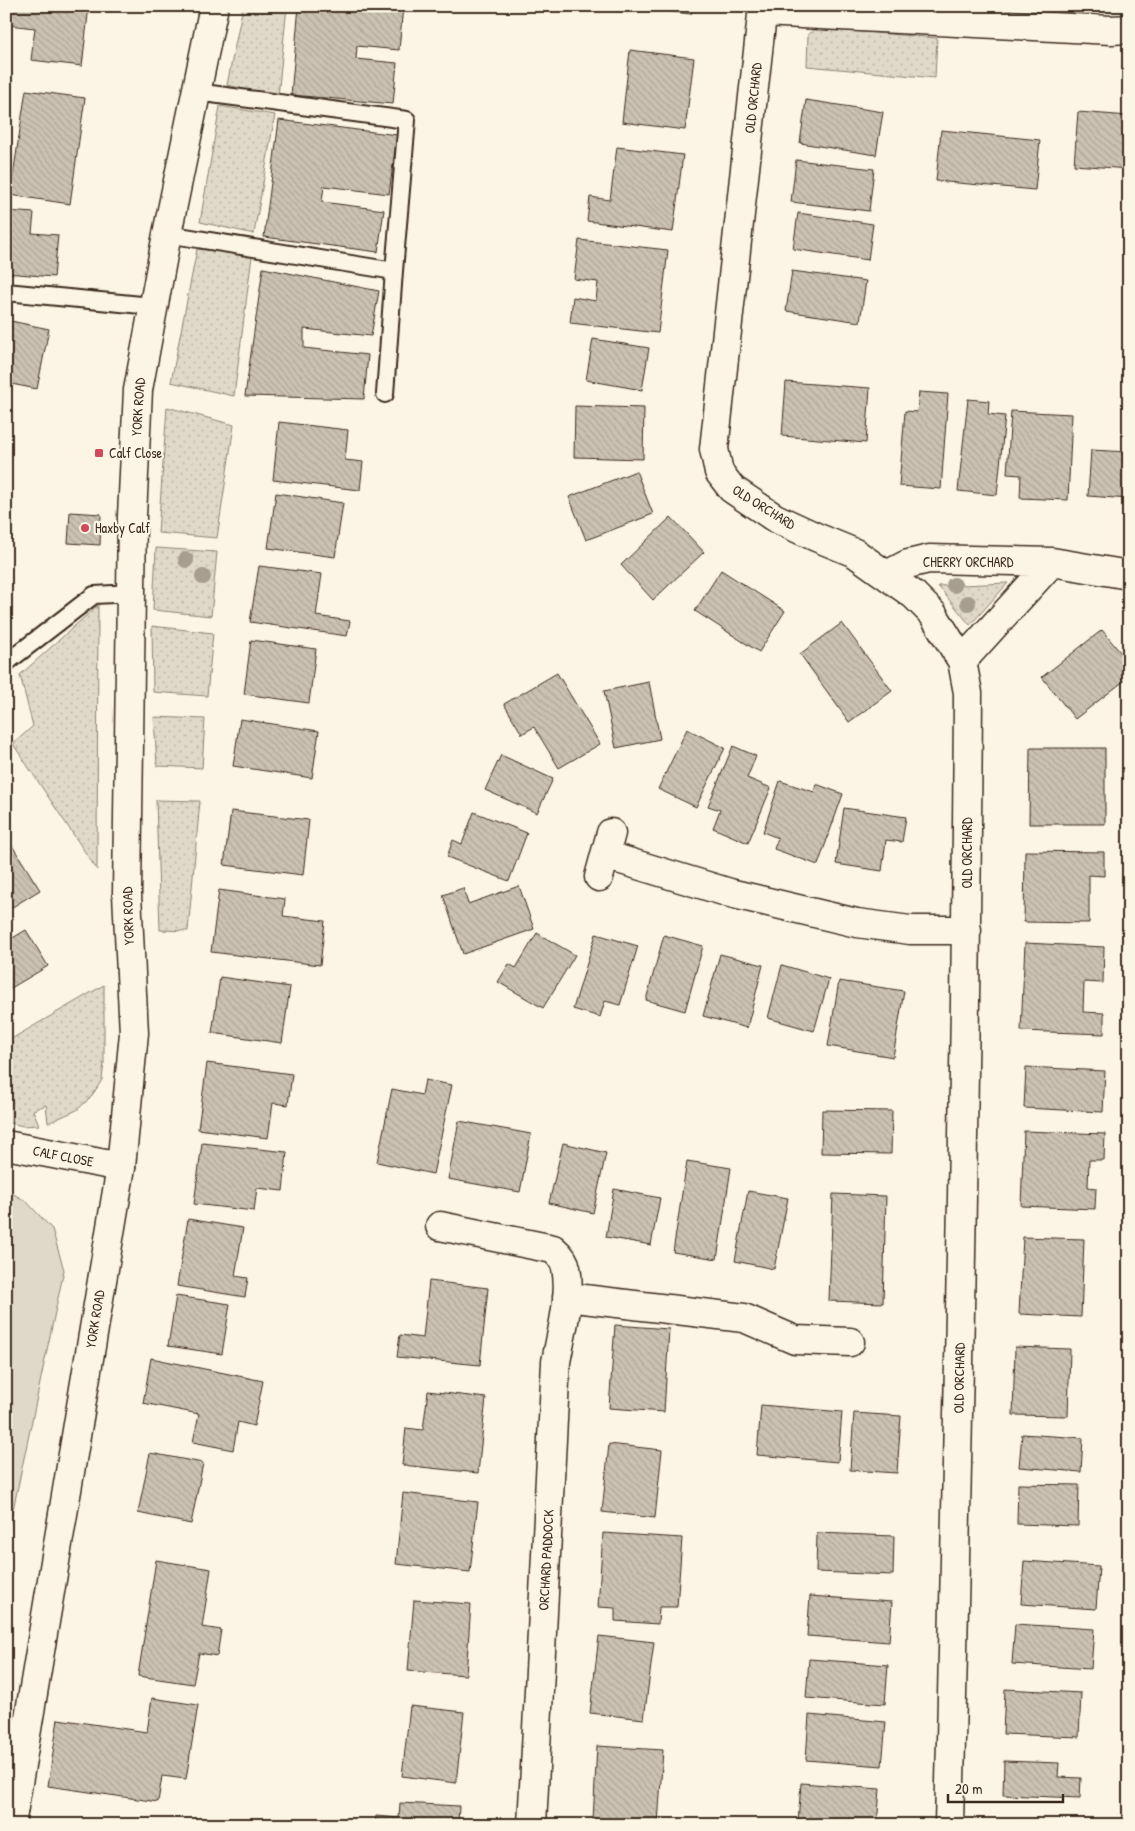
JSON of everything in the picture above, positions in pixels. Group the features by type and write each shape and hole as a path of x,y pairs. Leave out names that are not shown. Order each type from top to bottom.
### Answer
{"street":[{"name":"YORK ROAD","path":"11,1825 120,1167 134,1033 127,894 132,516 138,390 152,306 214,6"},
{"path":"763,9 1082,28 1129,29"},
{"name":"OLD ORCHARD","path":"763,9 714,449 719,472 732,489 775,518 855,553 914,595 933,614 962,661 968,693 967,930 949,1825"},
{"name":"CHERRY ORCHARD","path":"888,575 908,564 930,559 1052,562 1129,575"},
{"path":"962,661 1052,562"},
{"path":"605,855 730,893 857,923 910,930 967,930"},
{"name":"CALF CLOSE","path":"6,1145 120,1167"},
{"name":"ORCHARD PADDOCK","path":"440,1226 553,1249 560,1255 566,1268 567,1297 556,1362 532,1825"},
{"path":"567,1297 744,1318 795,1340 850,1342"}],"lane":[{"path":"196,92 408,120 385,394"},
{"path":"167,234 394,271"},
{"path":"6,292 152,306"},
{"path":"6,663 94,595 132,593"}],"shaded area":[{"path":"243,6 287,6 278,97 227,85"},
{"path":"816,28 937,38 935,78 807,66 808,34"},
{"path":"220,106 275,115 254,234 200,222"},
{"path":"197,249 252,256 234,396 171,382"},
{"path":"167,407 234,425 217,538 158,533"},
{"path":"156,548 217,552 211,616 153,610"},
{"path":"1008,583 970,625 938,586"},
{"path":"98,605 97,870 13,744 33,726 20,675"},
{"path":"152,626 213,633 207,696 153,692"},
{"path":"154,717 205,719 202,768 157,766"},
{"path":"156,800 200,801 188,931 160,930"},
{"path":"104,985 104,1062 102,1080 91,1097 77,1110 48,1123 46,1105 33,1110 39,1125 23,1126 6,1122 6,1042"},
{"path":"6,1190 26,1201 52,1229 64,1270 6,1543"}],"building":[{"path":"11,6 89,6 82,66 31,60 35,28 8,25"},
{"path":"299,6 403,6 399,50 357,46 356,59 397,63 393,104 291,95"},
{"path":"617,6 692,6 691,14"},
{"path":"630,50 694,58 685,130 622,122"},
{"path":"26,90 85,98 70,204 10,195"},
{"path":"806,100 883,112 876,155 800,143"},
{"path":"1078,112 1129,116 1129,169 1074,165"},
{"path":"279,120 397,135 389,194 324,186 322,202 384,210 378,252 264,237"},
{"path":"941,130 1040,140 1035,190 936,181"},
{"path":"617,147 683,155 673,232 587,221 590,197 610,200"},
{"path":"796,160 874,169 869,211 791,202"},
{"path":"6,211 34,213 32,233 58,235 54,277 6,273"},
{"path":"798,213 873,224 868,260 793,249"},
{"path":"579,240 668,250 658,333 570,323 573,297 596,301 598,282 574,279"},
{"path":"263,268 379,291 371,336 304,329 304,348 368,355 364,399 245,396"},
{"path":"792,271 866,281 860,322 786,311"},
{"path":"6,320 49,329 37,389 6,383"},
{"path":"593,339 649,348 642,390 586,380"},
{"path":"786,382 870,388 866,443 782,436"},
{"path":"919,392 948,394 941,489 899,486 905,411 917,412"},
{"path":"968,399 989,401 988,414 1005,416 997,495 958,491"},
{"path":"575,406 644,408 643,459 574,457"},
{"path":"1011,411 1072,414 1068,500 1020,498 1021,475 1007,474"},
{"path":"279,422 348,430 345,460 363,462 360,490 273,480"},
{"path":"1091,450 1129,452 1129,499 1088,496"},
{"path":"636,471 653,514 586,540 569,497"},
{"path":"276,493 343,503 335,557 268,548"},
{"name":"Haxby Calf","path":"70,512 101,514 100,545 68,543"},
{"path":"671,517 704,552 653,600 621,565"},
{"path":"259,566 322,574 316,616 350,621 347,636 250,622"},
{"path":"721,570 785,611 759,652 695,611"},
{"path":"842,623 892,691 849,722 800,654"},
{"path":"1102,630 1129,663 1129,677 1075,719 1042,677"},
{"path":"251,640 316,649 309,703 244,694"},
{"path":"557,673 600,744 559,768 534,727 522,734 504,704"},
{"path":"649,682 660,739 616,748 604,691"},
{"path":"240,719 319,731 312,778 233,766"},
{"path":"687,729 725,748 696,807 658,789"},
{"path":"733,746 756,756 747,778 771,788 748,843 713,828 720,810 708,806"},
{"path":"1030,748 1105,748 1105,824 1029,824"},
{"path":"501,755 553,779 537,813 485,790"},
{"path":"780,781 814,792 816,784 843,794 818,865 774,849 778,838 763,832"},
{"path":"844,808 906,817 902,842 886,840 882,871 836,864"},
{"path":"231,811 309,820 303,875 224,865"},
{"path":"474,812 527,833 509,881 447,857 453,840 462,844"},
{"path":"6,836 40,890 6,911"},
{"path":"1025,851 1104,852 1104,876 1089,875 1089,923 1024,922"},
{"path":"519,886 534,929 463,954 443,895 463,888 468,904"},
{"path":"219,890 285,899 283,916 325,921 320,965 211,952"},
{"path":"26,930 48,966 6,991 6,942"},
{"path":"537,933 575,955 543,1008 498,982 509,964 516,968"},
{"path":"596,934 638,946 620,1005 605,1001 600,1017 573,1009"},
{"path":"664,935 703,946 685,1011 646,1000"},
{"path":"1025,943 1104,947 1103,983 1084,982 1083,1012 1104,1013 1104,1034 1021,1031"},
{"path":"720,954 763,965 747,1028 703,1016"},
{"path":"782,965 829,979 814,1031 768,1018"},
{"path":"220,977 290,987 282,1043 212,1033"},
{"path":"839,981 904,991 893,1057 828,1046"},
{"path":"207,1063 292,1074 288,1105 273,1103 268,1138 198,1129"},
{"path":"1026,1067 1105,1071 1103,1112 1024,1108"},
{"path":"425,1080 452,1085 433,1174 377,1162 392,1089 422,1095"},
{"path":"822,1110 892,1111 891,1154 821,1153"},
{"path":"459,1121 531,1134 520,1192 448,1179"},
{"path":"1024,1131 1105,1134 1104,1160 1089,1160 1088,1187 1096,1188 1095,1209 1021,1206"},
{"path":"202,1143 287,1152 283,1191 257,1188 254,1211 194,1204"},
{"path":"563,1143 606,1153 593,1213 549,1203"},
{"path":"687,1161 731,1168 717,1259 673,1252"},
{"path":"614,1189 660,1198 651,1245 606,1237"},
{"path":"748,1191 788,1198 774,1269 735,1261"},
{"path":"833,1194 886,1196 883,1303 829,1301"},
{"path":"188,1219 243,1228 235,1276 248,1278 245,1297 177,1286"},
{"path":"1023,1237 1084,1239 1081,1317 1019,1314"},
{"path":"429,1281 488,1288 480,1365 397,1357 400,1335 423,1338"},
{"path":"176,1296 230,1304 222,1354 168,1346"},
{"path":"615,1325 669,1329 664,1412 609,1408"},
{"path":"1015,1347 1070,1349 1068,1416 1013,1415"},
{"path":"151,1358 263,1381 254,1426 238,1422 233,1450 193,1442 199,1414 143,1403"},
{"path":"428,1391 486,1398 478,1473 402,1465 406,1428 423,1430"},
{"path":"761,1405 842,1412 838,1462 757,1455"},
{"path":"854,1413 901,1416 897,1473 850,1470"},
{"path":"1022,1434 1083,1438 1081,1472 1019,1467"},
{"path":"609,1444 662,1450 655,1518 602,1512"},
{"path":"150,1453 203,1463 191,1524 138,1513"},
{"path":"1018,1484 1079,1485 1078,1526 1017,1524"},
{"path":"403,1493 478,1502 470,1572 396,1564"},
{"path":"603,1533 682,1538 677,1607 659,1607 658,1624 615,1621 615,1608 598,1607"},
{"path":"817,1533 894,1536 893,1575 816,1572"},
{"path":"156,1560 211,1569 202,1627 221,1630 217,1656 199,1653 193,1684 138,1676"},
{"path":"1024,1561 1099,1566 1096,1609 1021,1604"},
{"path":"810,1596 892,1602 889,1642 807,1636"},
{"path":"414,1600 471,1604 466,1675 408,1671"},
{"path":"1015,1624 1094,1629 1091,1669 1012,1664"},
{"path":"599,1636 654,1642 644,1719 590,1713"},
{"path":"809,1659 888,1665 885,1704 806,1698"},
{"path":"1005,1689 1081,1693 1079,1737 1003,1734"},
{"path":"152,1698 198,1705 186,1779 162,1776 158,1802 48,1786 58,1719 147,1732"},
{"path":"410,1706 464,1712 456,1783 402,1776"},
{"path":"809,1715 886,1722 882,1766 806,1760"},
{"path":"597,1746 663,1750 658,1824 593,1820"},
{"path":"1004,1761 1059,1763 1058,1777 1081,1778 1080,1798 1003,1795"},
{"path":"801,1783 880,1789 877,1825 798,1823"},
{"path":"400,1803 459,1806 458,1825 375,1825 376,1816 399,1818"},
{"path":"1001,1820 1065,1823 1065,1825 1000,1825"}],"place":[{"name":"Calf Close","path":"99,453"},
{"name":"Haxby Calf","path":"85,528"}]}
